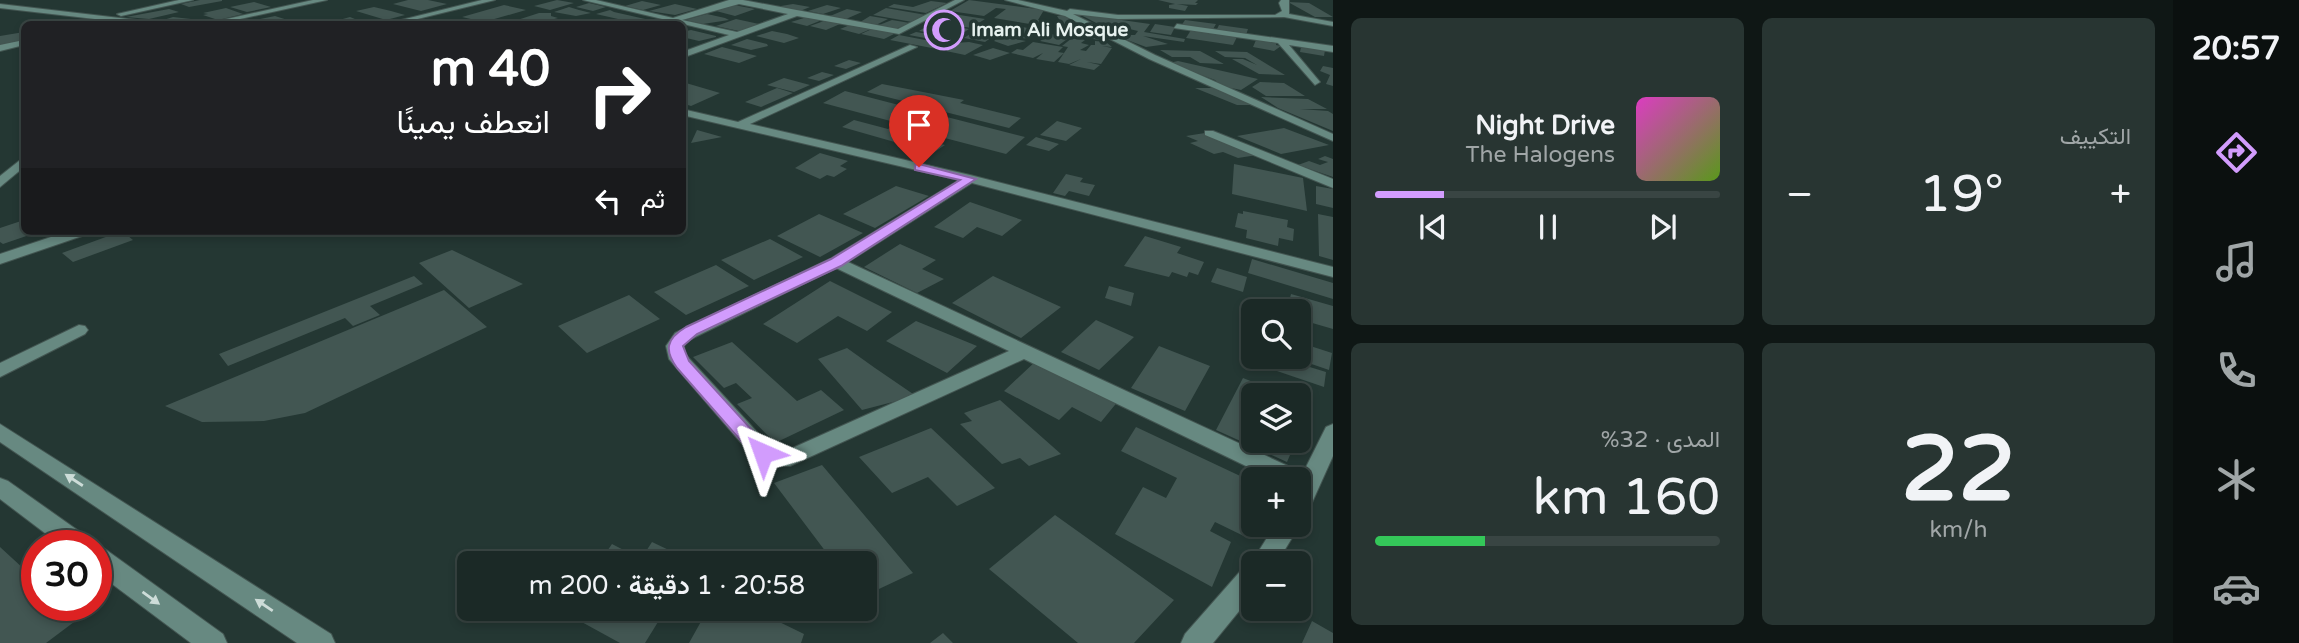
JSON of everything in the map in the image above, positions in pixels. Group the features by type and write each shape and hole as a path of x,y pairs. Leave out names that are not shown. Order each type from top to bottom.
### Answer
{"street":[{"path":"119,15 115,12 144,0"},
{"path":"110,21 119,15 189,0"},
{"path":"222,21 323,0"},
{"path":"402,21 491,0"},
{"path":"587,0 672,21 735,1 899,32 960,0"},
{"path":"1009,0 1069,13 1118,17 1333,49"},
{"path":"1062,0 1069,13 1152,57 1333,138"},
{"path":"1284,15 1285,0"},
{"path":"0,6 36,14 100,21"},
{"path":"686,54 796,14"},
{"path":"1118,17 1225,18 1284,15 1333,24"},
{"path":"1225,18 1266,29 1282,41 1315,82"},
{"path":"686,24 738,36"},
{"path":"0,48 21,44"},
{"path":"740,124 913,47"},
{"path":"686,113 970,179 1333,272"},
{"path":"1209,133 1333,184"},
{"path":"0,183 21,164"},
{"path":"970,179 836,262 691,331 681,337 675,346 676,355 763,453 776,458 790,458 1025,351"},
{"path":"0,259 71,235"},
{"path":"836,262 1270,467"},
{"path":"0,371 79,330"},
{"path":"0,432 321,643"},
{"path":"1311,467 1333,432"},
{"path":"0,487 59,530"},
{"path":"112,569 213,643"},
{"path":"1195,643 1241,589"}],"building":[{"path":"200,0 222,1 189,7 181,4"},
{"path":"408,0 447,4 421,11 393,4"},
{"path":"557,0 574,3 550,10 534,6"},
{"path":"969,0 1044,10 1038,20 1046,23 1042,26 994,18 1006,9 996,8 984,16 950,11"},
{"path":"1158,0 1198,0 1195,3 1198,3 1177,4 1188,6 1185,11 1169,8 1169,5 1175,4"},
{"path":"642,1 661,5 643,10 625,6"},
{"path":"931,1 947,3 926,13 888,7 894,4 913,7"},
{"path":"254,2 271,7 247,12 230,7"},
{"path":"1288,2 1309,3 1333,17 1315,17"},
{"path":"589,3 606,7 593,11 576,7"},
{"path":"675,4 697,9 675,15 649,11"},
{"path":"793,4 810,7 795,13 769,8"},
{"path":"504,5 526,10 488,21 462,17"},
{"path":"734,5 755,9 735,16 716,11"},
{"path":"827,5 841,8 823,14 808,11"},
{"path":"374,7 405,15 386,20 356,11"},
{"path":"569,7 591,13 576,16 554,12"},
{"path":"226,8 243,14 218,20 203,15 208,14 203,13"},
{"path":"886,8 926,15 912,22 873,15"},
{"path":"169,9 179,12 149,19 126,17"},
{"path":"847,9 862,12 846,19 830,16"},
{"path":"610,10 654,21 627,21 596,14"},
{"path":"539,13 551,13 551,16 558,18 546,21 514,21"},
{"path":"947,13 985,19 971,28 933,21"},
{"path":"707,14 729,20 703,24 685,20"},
{"path":"1079,14 1150,24 1144,32 1185,39 1184,42 1143,36 1168,44 1146,47 1114,35 1135,35 1138,31 1112,25 1104,27"},
{"path":"275,16 291,21 251,21"},
{"path":"870,16 888,19 872,27 857,24"},
{"path":"1057,16 1065,16 1078,25 1069,25 1081,27 1108,41 1056,34 1062,24"},
{"path":"173,17 197,21 160,21"},
{"path":"350,17 360,21 336,21"},
{"path":"807,17 822,20 807,26 791,22"},
{"path":"736,19 759,24 739,31 716,26"},
{"path":"892,20 910,23 893,30 874,27"},
{"path":"1185,20 1216,24 1212,31 1181,26"},
{"path":"824,21 840,24 826,30 810,26"},
{"name":"Imam Ali Mosque","path":"932,23 969,29 957,37 919,31"},
{"path":"998,23 1040,30 1028,39 985,31"},
{"path":"1155,24 1175,27 1171,35 1150,32"},
{"path":"850,25 871,29 859,34 840,29"},
{"path":"1219,25 1248,29 1246,35 1216,31"},
{"path":"874,28 896,33 884,39 861,34"},
{"path":"1191,30 1237,37 1233,45 1186,38"},
{"path":"686,31 716,37 699,41 686,38"},
{"path":"772,31 799,38 784,43 756,36"},
{"path":"21,32 21,42 0,46 0,36"},
{"path":"916,32 947,37 941,41 909,35"},
{"path":"973,32 995,35 985,42 964,38"},
{"path":"1051,34 1070,37 1059,45 1040,41"},
{"path":"899,35 946,44 937,49 890,40"},
{"path":"999,36 1026,41 1008,46 994,41"},
{"path":"1072,38 1085,40 1081,43 1089,45 1080,50 1086,51 1091,45 1095,45 1095,41 1106,42 1112,47 1102,46 1112,48 1101,64 1087,62 1100,65 1094,70 1069,65 1081,59 1069,64 1058,62 1068,47 1062,46"},
{"path":"747,39 768,46 751,50 731,45"},
{"path":"1256,40 1281,46 1274,51 1253,47"},
{"path":"1033,42 1063,47 1058,52 1064,53 1054,62 1036,59 1043,53 1033,58 1011,53 1017,49 1023,50"},
{"path":"956,43 983,45 965,55 946,51 956,46 951,45"},
{"path":"722,47 757,56 739,63 704,54"},
{"path":"1301,47 1325,50 1324,56 1300,52"},
{"path":"993,48 1010,53 990,60 973,55"},
{"path":"1160,50 1200,51 1224,64 1200,63 1190,57 1172,57"},
{"path":"1215,51 1247,52 1285,75 1259,74 1232,59 1243,59 1257,65 1245,58 1225,57"},
{"path":"849,60 861,63 846,69 834,66"},
{"path":"1178,61 1258,79 1241,90 1221,86 1215,80 1169,63"},
{"path":"1323,66 1333,68 1333,86 1326,84 1330,75 1320,71"},
{"path":"822,72 834,75 819,81 807,78"},
{"path":"784,78 810,85 794,92 767,85"},
{"path":"1260,82 1284,83 1305,96 1266,96 1252,87"},
{"path":"686,83 720,93 691,106 686,104"},
{"path":"882,84 964,100 960,103 1021,118 1009,128 945,112 939,115 1025,137 1006,154 918,131 910,136 945,145 933,153 842,127 854,120 888,129 898,123 823,103 845,91 918,110 923,106 867,92"},
{"path":"777,88 793,93 761,107 745,102"},
{"path":"1195,88 1214,88 1255,105 1237,105"},
{"path":"1261,97 1308,99 1327,109 1300,109 1328,111 1333,114 1333,131 1278,108"},
{"path":"1057,121 1082,128 1066,141 1040,135"},
{"path":"1284,128 1329,145 1281,154 1237,136"},
{"path":"697,130 722,137 691,143"},
{"path":"1205,133 1257,155 1238,158 1223,152 1214,154 1190,143 1198,141 1186,136"},
{"path":"1036,137 1059,144 1049,151 1026,145"},
{"path":"820,153 848,161 840,166 847,169 834,177 827,175 820,179 795,168"},
{"path":"1325,156 1333,159 1333,177 1298,165 1309,161 1320,165 1328,162 1318,159"},
{"path":"1234,164 1303,178 1307,211 1232,194"},
{"path":"1066,174 1083,178 1080,182 1095,185 1089,196 1069,191 1065,196 1053,193"},
{"path":"896,186 929,196 875,228 843,214"},
{"path":"1316,186 1333,189 1333,208 1316,204"},
{"path":"970,202 1022,220 1002,236 977,227 963,238 934,227"},
{"path":"1243,211 1288,220 1287,227 1294,229 1293,241 1279,238 1278,246 1246,238 1247,230 1235,227 1238,213 1243,214"},
{"path":"819,214 863,233 820,257 777,236"},
{"path":"1318,214 1333,217 1333,260 1319,256"},
{"path":"21,221 21,235 29,235 3,244 0,242 0,228"},
{"path":"111,235 127,235 133,240 73,262 62,253"},
{"path":"1145,236 1181,247 1177,253 1204,262 1198,275 1189,272 1187,277 1172,272 1169,277 1124,266"},
{"path":"770,239 803,257 754,280 721,260"},
{"path":"900,244 936,260 922,269 944,279 917,293 864,267"},
{"path":"452,250 523,284 469,308 419,263"},
{"path":"1252,259 1333,283 1333,299 1248,273"},
{"path":"716,265 749,286 686,315 654,292"},
{"path":"1217,268 1247,277 1243,292 1211,282"},
{"path":"414,276 423,284 370,306 380,315 353,326 345,318 228,366 219,354"},
{"path":"993,276 1061,307 1021,338 952,303"},
{"path":"830,281 892,312 867,331 838,316 797,343 763,324"},
{"path":"1109,286 1134,293 1131,306 1105,298"},
{"path":"444,290 487,327 305,413 264,421 202,422 165,406"},
{"path":"1291,294 1308,299 1290,299"},
{"path":"629,295 660,319 587,353 558,326"},
{"path":"1311,300 1333,306 1333,329 1311,323"},
{"path":"1096,320 1134,337 1099,370 1061,352"},
{"path":"916,321 977,346 947,373 886,341"},
{"path":"732,342 797,401 821,390 844,410 775,443 737,404 752,398 736,383 724,388 693,357"},
{"path":"1159,346 1210,366 1185,411 1131,388"},
{"path":"1311,346 1332,353 1329,370 1311,364"},
{"path":"847,348 916,396 862,410 818,359"},
{"path":"1037,360 1119,400 1101,422 1072,407 1059,420 1004,391"},
{"path":"1311,367 1326,372 1324,387 1274,370"},
{"path":"1243,378 1256,383 1241,383 1241,441 1216,430"},
{"path":"1000,400 1061,454 1029,466 1020,458 1002,464 960,424 972,421 964,413"},
{"path":"1136,427 1241,476 1241,535 1215,522 1210,531 1231,542 1212,587 1115,534 1143,487 1166,498 1177,478 1121,451"},
{"path":"931,428 995,488 957,506 928,477 892,493 859,457"},
{"path":"1267,453 1291,453 1287,462"},
{"path":"822,465 913,573 877,590 877,551 825,551 774,483"},
{"path":"1055,515 1174,600 1134,643 1078,643 989,569"},
{"path":"652,542 671,551 646,551"},
{"path":"612,544 626,551 607,551"},
{"path":"0,547 21,566 21,621 75,621 46,643 0,643"},
{"path":"580,621 659,621 645,643 620,643"},
{"path":"701,621 777,621 804,634 801,643 689,643"},
{"path":"1312,621 1333,633 1333,643 1302,643"},
{"path":"943,633 953,643 930,643"}],"place":[{"name":"Imam Ali Mosque","path":"944,30"}],"route":[{"path":"763,453 683,365 676,355 675,346 681,337 691,331 836,262 970,179 919,167"}]}
